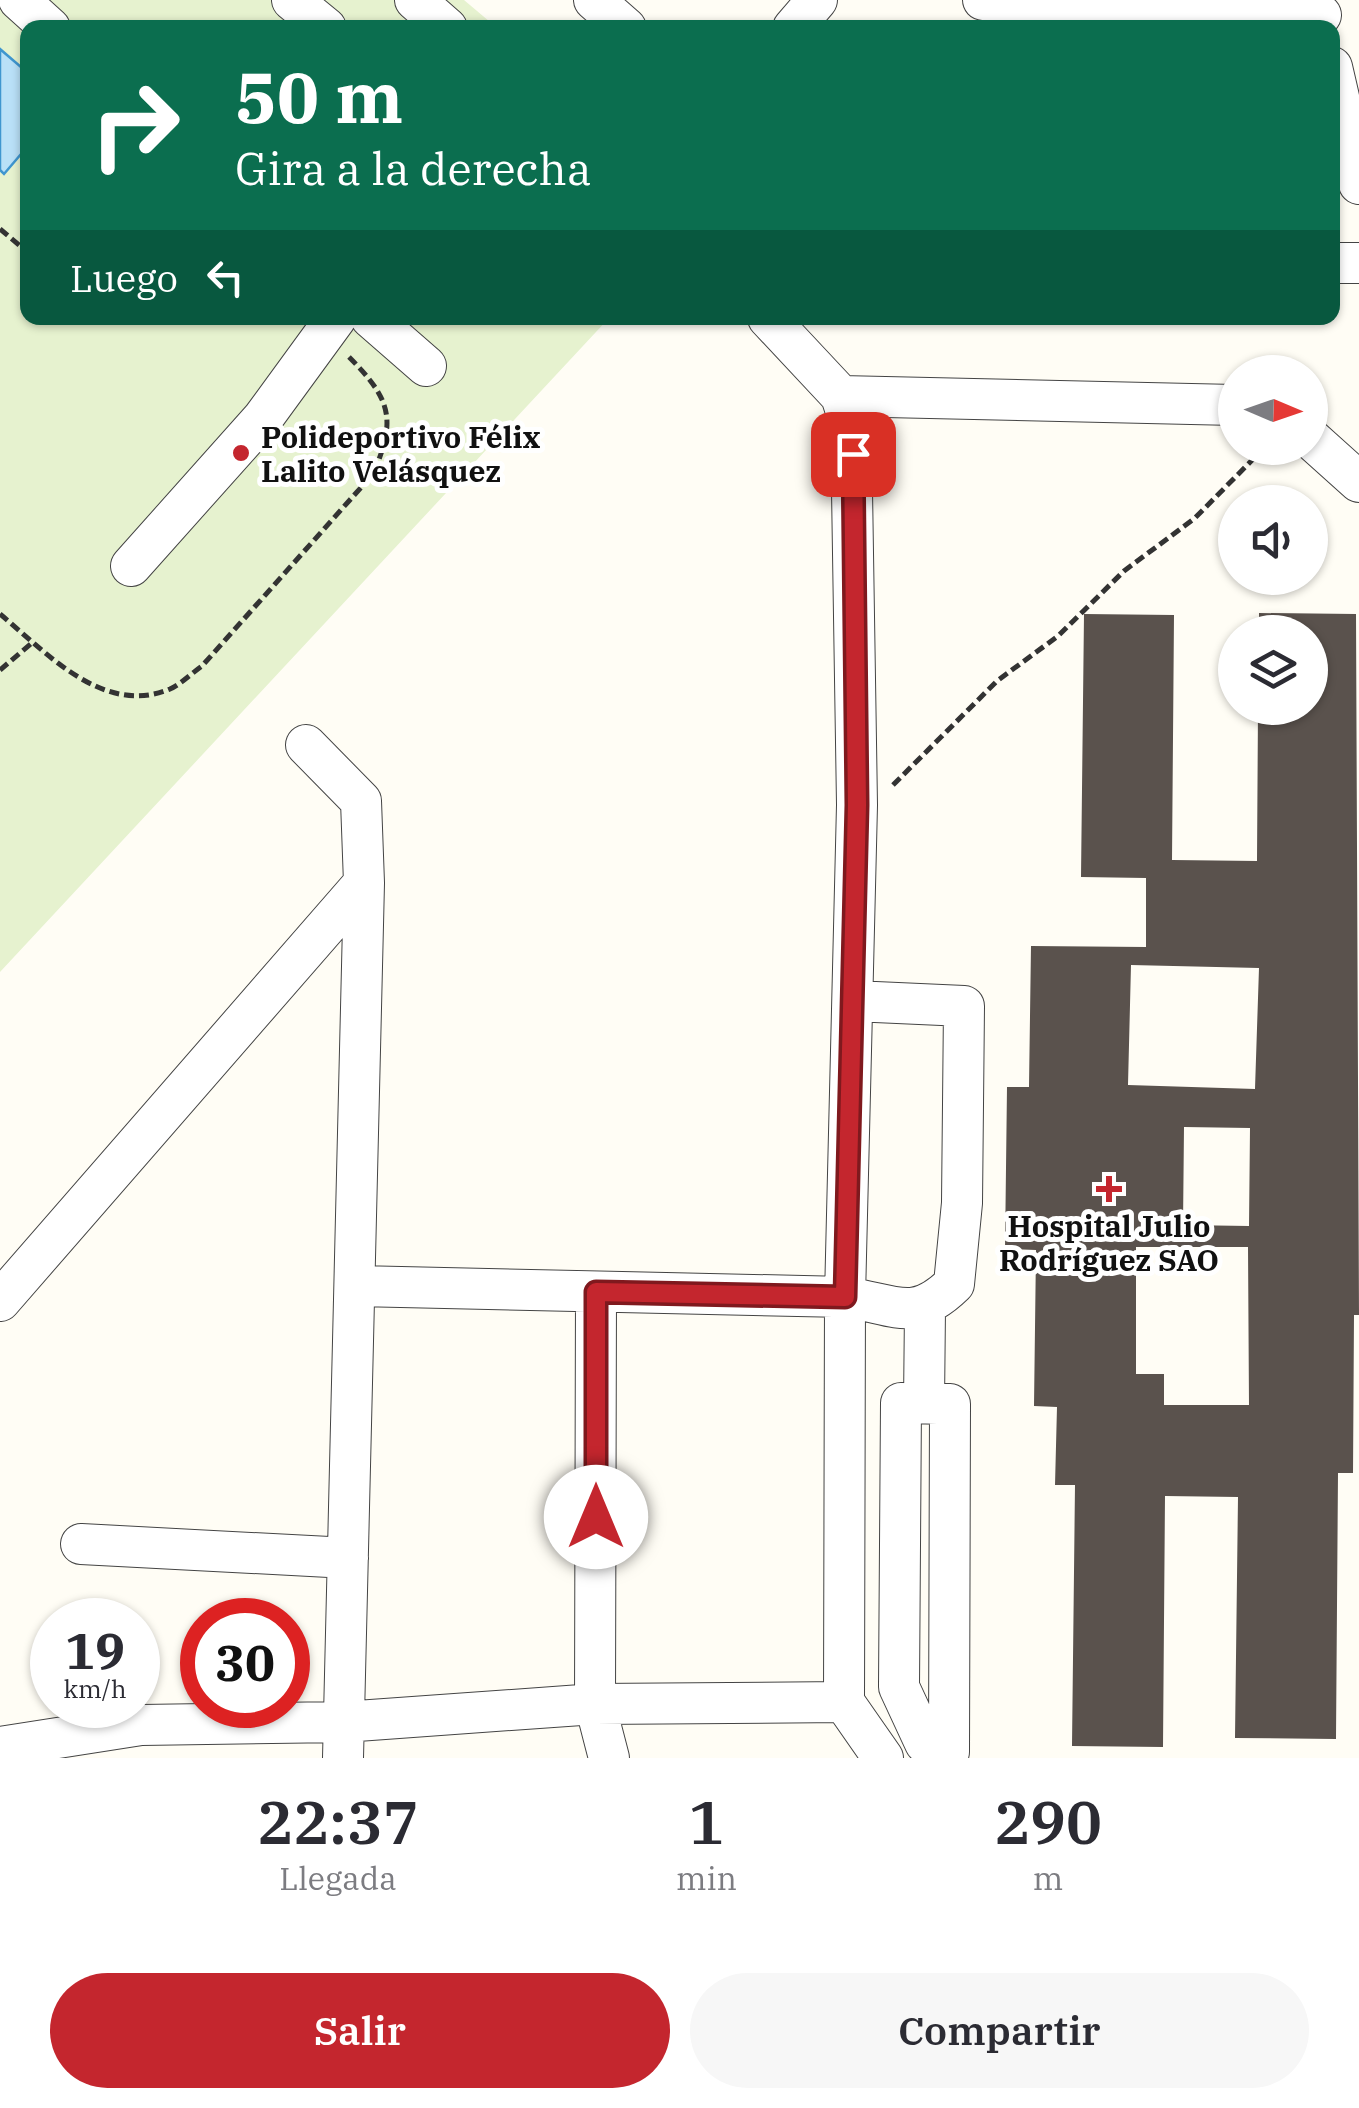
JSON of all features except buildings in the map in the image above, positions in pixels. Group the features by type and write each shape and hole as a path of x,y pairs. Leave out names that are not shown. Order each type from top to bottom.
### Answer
{"street":[{"path":"20,0 41,20"},
{"path":"292,0 316,20"},
{"path":"415,0 438,20"},
{"path":"594,0 617,20"},
{"path":"801,20 817,0"},
{"path":"983,0 1320,14"},
{"path":"1340,102 1359,184"},
{"path":"131,566 262,418 331,325"},
{"path":"379,325 426,366"},
{"path":"775,325 841,396 853,454 857,805 845,1297 844,1702 883,1758"},
{"path":"841,396 1218,405"},
{"path":"1328,454 1359,482"},
{"path":"306,745 361,800 364,883 357,1286 343,1740"},
{"path":"0,1301 364,883"},
{"path":"357,1286 845,1297 908,1310 924,1308 954,1284 962,1203 964,1006 853,1001"},
{"path":"596,1292 595,1704 609,1758"},
{"path":"924,1308 924,1403"},
{"path":"901,1403 924,1403 950,1404 949,1752 938,1752 926,1743 899,1687 901,1403"},
{"path":"81,1544 348,1558"},
{"path":"0,1747 141,1725 343,1740 595,1704 844,1702"}],"path":[{"path":"0,229 20,246"},
{"path":"0,614 81,682 118,694 168,690 202,666 373,474 389,437 384,401 331,325"},
{"path":"857,805 877,800 997,681 1058,636 1124,571 1195,518 1247,465"},
{"path":"0,670 34,642"}],"green space":[{"name":"Polideportivo Félix Lalito Velásquez","path":"0,0 464,0 488,20 20,20 20,325 602,325 0,972"}],"water":[{"path":"0,49 20,66 20,155 4,174 0,170"}],"place":[{"name":"Polideportivo Félix Lalito Velásquez","path":"241,453"},
{"name":"Hospital Julio Rodríguez SAO","path":"1109,1189"}],"route":[{"path":"596,1517 596,1292 845,1297 857,805 853,454"}]}
